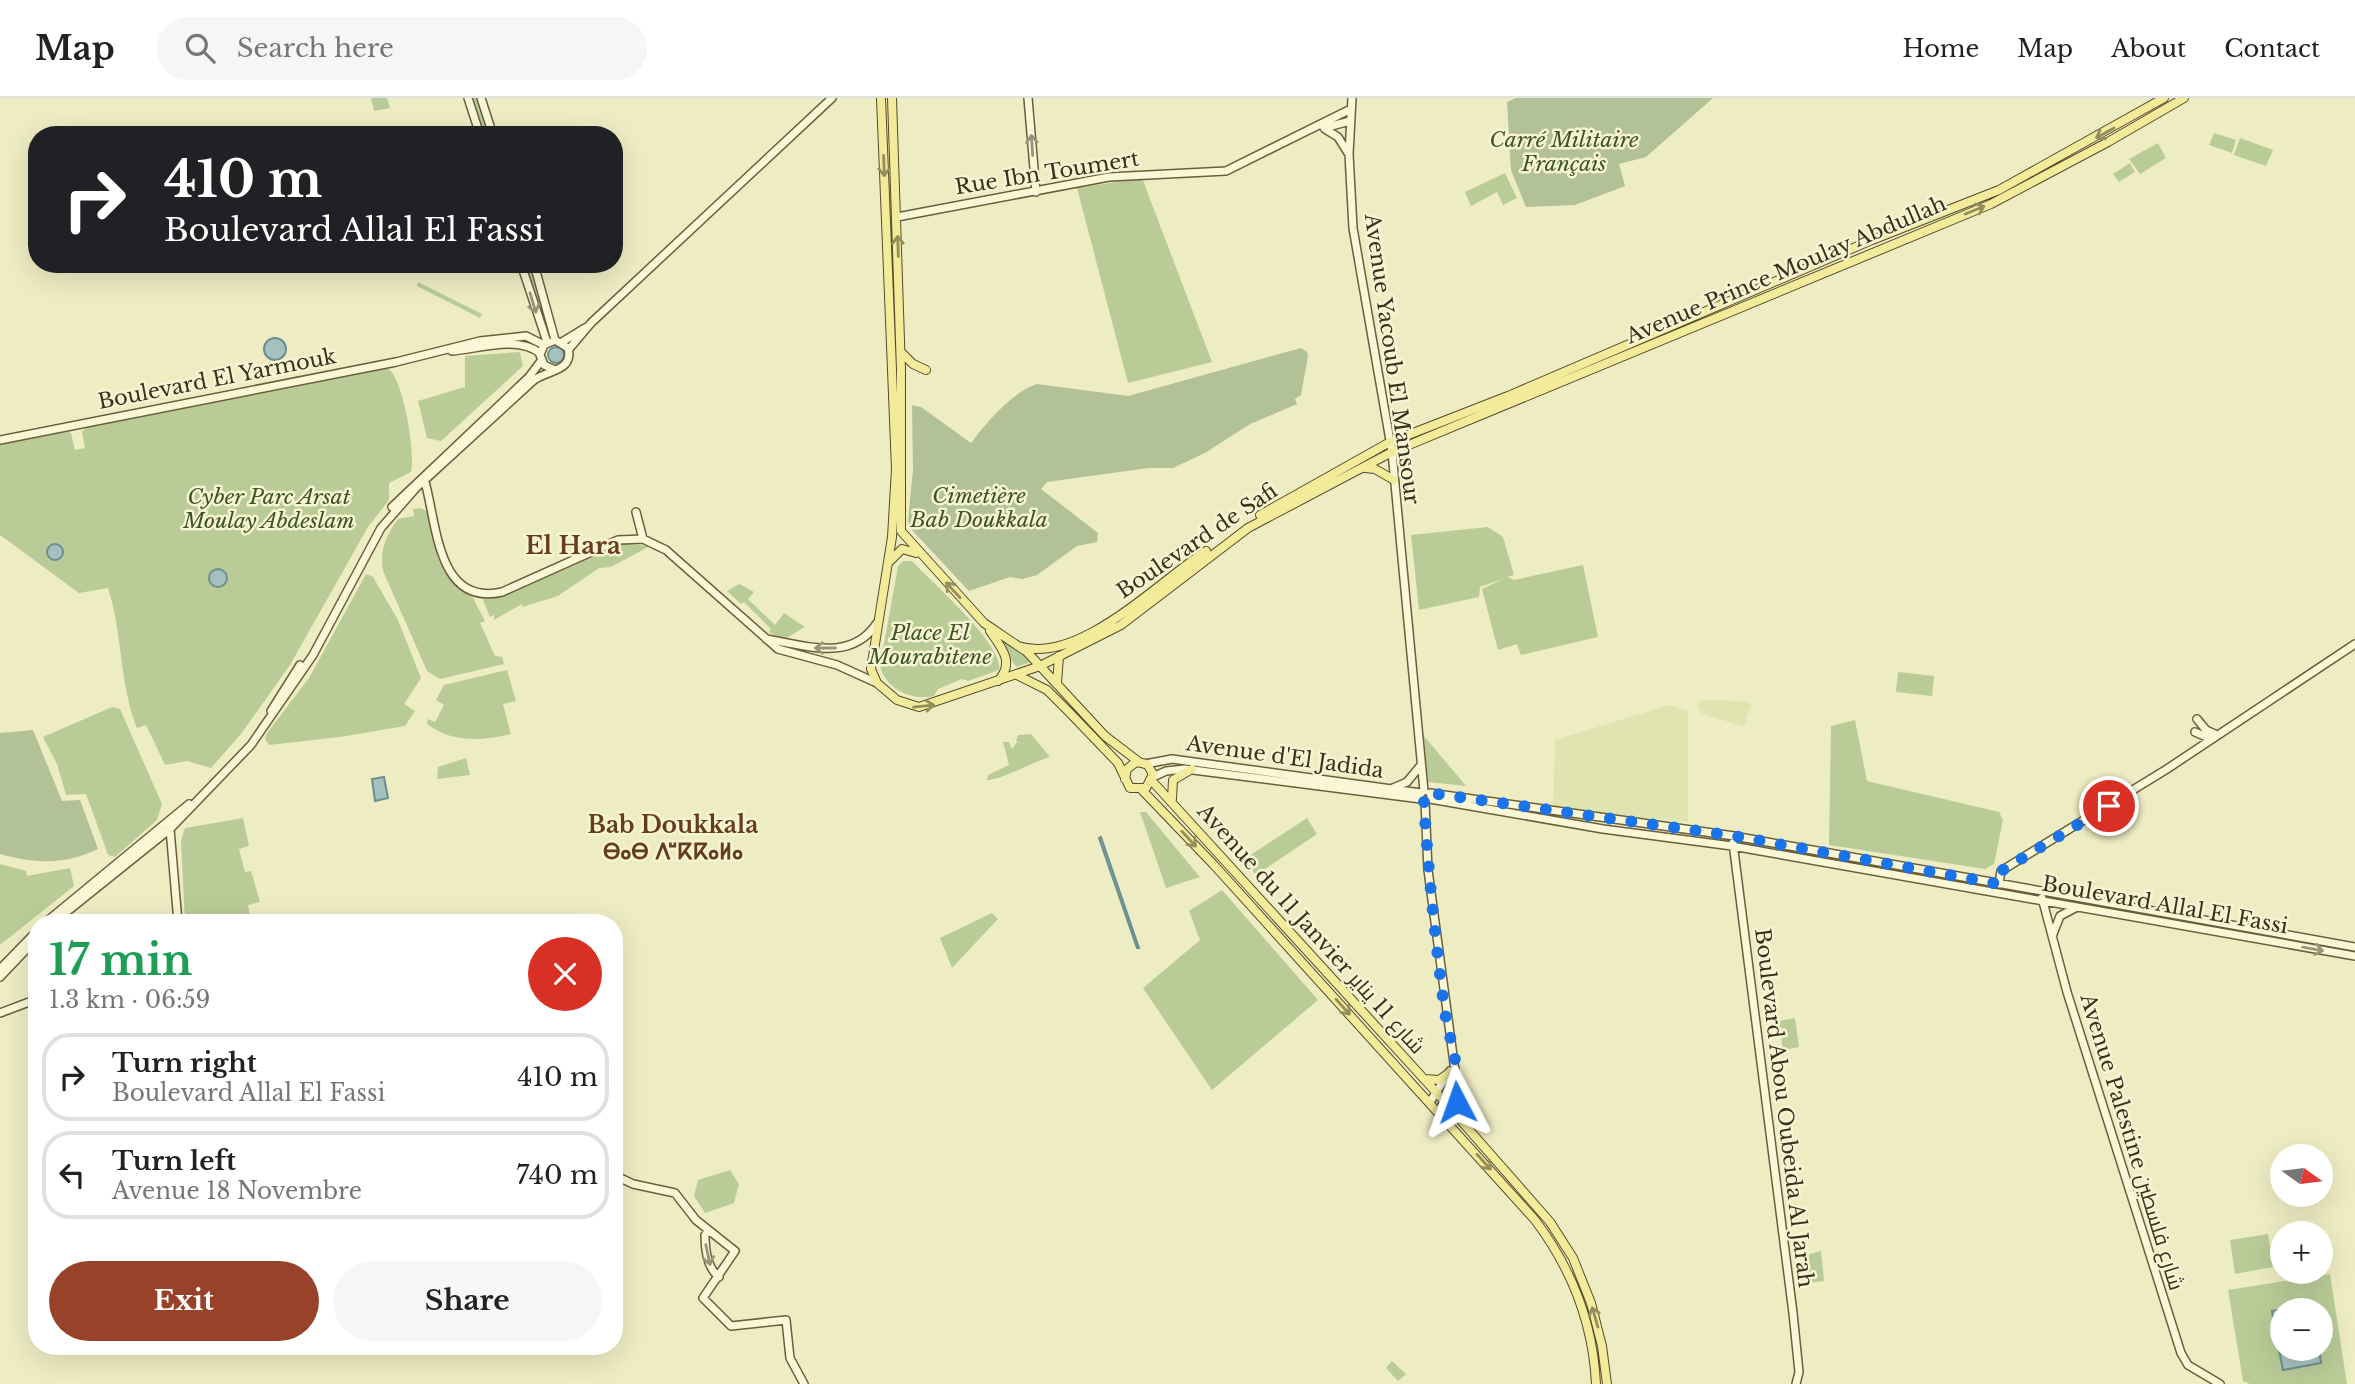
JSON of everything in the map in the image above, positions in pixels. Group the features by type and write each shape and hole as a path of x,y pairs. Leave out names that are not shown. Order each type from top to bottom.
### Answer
{"main road":[{"path":"468,98 477,126"},
{"path":"481,98 491,126"},
{"path":"424,478 534,380 567,363 569,349 591,323 832,98"},
{"path":"877,683 871,664 888,565 894,508 896,438 881,98"},
{"path":"892,98 897,217 902,533 984,623 1007,659 1006,671 996,682"},
{"path":"1028,98 1036,192"},
{"name":"Avenue Yacoub El Mansour","path":"1352,98 1349,154 1353,228 1392,452 1425,796 1428,870 1452,1057 1454,1087 1438,1111"},
{"name":"Avenue Prince Moulay Abdullah","path":"1392,452 1749,291 1999,190 2164,98"},
{"name":"Avenue Prince Moulay Abdullah","path":"1390,442 1487,410 1991,204 2184,98"},
{"name":"Rue Ibn Toumert","path":"1323,128 1351,109"},
{"name":"Rue Ibn Toumert","path":"897,217 1115,177 1226,171 1323,128 1350,121"},
{"path":"1323,128 1338,136 1349,154"},
{"path":"525,273 552,342 569,349"},
{"path":"536,273 552,342"},
{"path":"64,914 170,825 233,759 269,714 308,654 378,525 529,377 552,342 591,323"},
{"name":"Boulevard El Yarmouk","path":"0,440 506,337 526,336 552,342"},
{"name":"Boulevard El Yarmouk","path":"441,352 514,344 530,347 541,357"},
{"path":"900,351 913,365 926,370"},
{"path":"541,357 547,368 555,370"},
{"name":"Boulevard de Safi","path":"877,683 901,702 919,708 1040,666 1110,626 1206,554 1268,514 1390,442"},
{"name":"Boulevard de Safi","path":"1268,514 1365,468 1392,452"},
{"path":"1365,468 1376,469 1394,480"},
{"path":"424,478 447,570 457,581 475,593 486,595 502,592 618,540 643,539 663,547 778,649 837,666 877,683"},
{"path":"636,512 643,539"},
{"path":"888,565 902,549 922,556"},
{"path":"765,639 810,647 843,647 863,639 877,622"},
{"path":"984,623 1018,646 1040,666 1105,736 1142,763 1153,779 1142,790 1130,788 1118,763 1047,690 1017,675"},
{"name":"Boulevard de Safi","path":"1018,646 1049,650 1110,626"},
{"path":"1999,884 2001,871 2035,853 2355,644"},
{"path":"1057,686 1055,677 1059,656"},
{"path":"2197,719 2214,737"},
{"path":"2195,732 2214,737"},
{"name":"Avenue d'El Jadida","path":"1142,763 1172,759 1425,796"},
{"path":"1125,779 1128,767 1142,763"},
{"path":"1391,789 1408,782 1421,764"},
{"name":"Avenue d'El Jadida","path":"1153,779 1177,768 1425,796"},
{"path":"1173,802 1170,791 1173,780 1192,769"},
{"name":"Avenue du 11 Janvier شارع 11 يناير","path":"1153,779 1425,1079 1550,1222 1567,1248 1595,1313 1607,1384"},
{"name":"Avenue du 11 Janvier شارع 11 يناير","path":"1142,790 1526,1209 1558,1253 1584,1313 1596,1384"},
{"name":"Boulevard Allal El Fassi","path":"1425,796 1734,836 2355,947"},
{"name":"Boulevard Allal El Fassi","path":"1425,796 1603,829 1732,846 2355,956"},
{"path":"56,914 170,825"},
{"path":"170,825 176,914"},
{"name":"Boulevard Abou Oubeida Al Jarah","path":"1734,836 1732,846 1796,1336 1799,1372 1796,1384"},
{"name":"Avenue Palestine شارع فلسطين","path":"2042,890 2052,938 2181,1353 2188,1365 2220,1384"},
{"path":"2052,938 2057,919 2077,907"},
{"path":"0,969 28,940"},
{"path":"0,977 28,947"},
{"path":"0,1013 28,1002"},
{"path":"1425,1079 1439,1080 1452,1074 1458,1093 1455,1115"},
{"name":"Avenue Yacoub El Mansour","path":"1430,1102 1452,1074"},
{"path":"623,1179 675,1193 708,1231 735,1251 703,1298 731,1325 786,1320 789,1358 804,1384"},
{"path":"708,1231 705,1235 706,1250 713,1272 719,1277"}],"green space":[{"path":"371,98 387,98 390,108 374,111"},
{"path":"471,98 478,98 487,126 479,126"},
{"name":"Carré Militaire Français","path":"1516,98 1713,98 1646,157 1619,164 1625,186 1575,205 1526,207 1511,170 1507,102"},
{"path":"2214,133 2236,140 2232,153 2209,145"},
{"path":"2240,138 2273,150 2266,166 2234,155"},
{"path":"2158,143 2166,158 2140,174 2129,159"},
{"path":"2130,163 2135,172 2119,182 2113,174"},
{"path":"1505,173 1517,198 1503,205 1497,192 1471,206 1465,192"},
{"path":"1142,178 1212,362 1128,383 1077,188"},
{"path":"527,273 534,273 548,318 541,320"},
{"path":"418,282 482,314 480,318 417,286"},
{"name":"Cimetière Bab Doukkala","path":"1301,348 1308,356 1301,395 1295,399 1297,404 1250,424 1205,453 1173,468 1148,468 1047,482 1041,489 1098,533 1097,542 1077,546 1037,575 1023,579 1010,577 969,591 911,529 908,521 913,469 912,405 921,407 971,443 1009,401 1037,384 1128,396"},
{"path":"520,352 523,366 441,441 427,438 418,401 465,387 465,356"},
{"name":"Cyber Parc Arsat Moulay Abdeslam","path":"387,368 398,385 407,416 412,450 411,472 389,483 389,500 368,527 290,665 241,734 211,768 187,761 165,765 146,725 137,728 131,711 108,588 79,593 0,535 0,443 65,430 71,433 75,450 85,448 82,432 88,426"},
{"path":"421,508 428,512 438,558 446,574 472,596 485,621 480,623 495,656 502,657 504,664 440,679 427,671 383,571 382,563 384,544 390,532 398,519 414,516 413,509"},
{"path":"1488,527 1503,537 1514,575 1507,577 1514,580 1583,565 1598,637 1521,655 1517,644 1498,650 1482,589 1505,578 1480,587 1479,597 1419,610 1411,535"},
{"path":"620,543 650,546 611,567 599,568 558,596 522,607 522,604 494,620 494,615 490,617 483,600 485,596"},
{"name":"Place El Mourabitene","path":"903,561 912,561 967,616 991,647 998,660 999,670 968,681 962,679 938,689 934,696 926,697 901,692 888,682 880,666 898,566"},
{"path":"366,574 373,577 398,620 421,678 404,704 415,711 405,726 269,745 265,739 267,733 309,678"},
{"path":"739,584 754,592 748,599 775,625 784,613 805,627 783,640 769,632 771,629 744,602 741,604 727,591"},
{"path":"994,633 1031,662 1016,667"},
{"path":"507,670 516,701 503,704 511,734 467,739 447,735 427,724 428,719 435,722 444,705 436,700 444,685"},
{"path":"1898,672 1934,676 1932,696 1896,692"},
{"path":"1702,700 1751,704 1744,727 1701,713 1697,704"},
{"path":"1669,705 1688,711 1688,822 1553,811 1555,740"},
{"path":"112,707 120,709 162,804 157,820 115,857 108,855 86,794 66,795 57,764 43,737"},
{"path":"1855,720 1867,781 1999,812 2003,820 1994,864 1985,869 1829,845 1831,726"},
{"path":"33,730 62,801 80,800 98,849 73,858 50,861 26,860 0,854 0,733"},
{"path":"1031,734 1050,757 987,780 988,775 1009,765 1003,742 1009,742 1012,749 1017,742 1023,744 1016,741 1018,735"},
{"path":"1424,736 1466,786 1428,782"},
{"path":"466,758 470,775 437,779 438,767"},
{"path":"1140,812 1146,812 1200,877 1166,888"},
{"path":"243,818 249,846 239,849 245,872 251,871 260,902 248,905 250,914 185,914 181,841 185,828"},
{"path":"1307,818 1317,834 1256,875 1243,860"},
{"path":"0,864 26,871 27,876 70,868 74,886 39,914 28,914 28,923 0,945"},
{"path":"1222,890 1318,1000 1212,1090 1143,988 1200,940 1189,911"},
{"path":"992,913 998,919 952,968 940,938"},
{"path":"1795,1018 1799,1047 1783,1050 1779,1021"},
{"path":"730,1170 739,1184 734,1203 705,1213 694,1196 698,1180"},
{"path":"2268,1234 2270,1268 2235,1274 2230,1240"},
{"path":"1821,1251 1824,1281 1807,1283 1805,1255"},
{"path":"2270,1283 2332,1284 2347,1384 2250,1384 2243,1381 2228,1290"},
{"path":"1392,1361 1406,1374 1398,1381 1386,1368"}],"water":[{"path":"275,338 283,341 286,349 283,357 275,360 267,357 264,349 267,341"},
{"path":"556,347 564,355 556,363 548,355"},
{"path":"55,544 61,546 61,558 55,560 49,558 47,552 49,546"},
{"path":"218,569 224,572 227,578 224,584 218,587 212,584 209,578 212,572"},
{"path":"384,777 388,798 375,801 372,779"},
{"path":"1101,837 1139,948 1099,838"},
{"path":"2281,1361 2321,1361 2321,1363 2283,1370"}],"district":[{"name":"El Hara","path":"573,546"},
{"name":"Bab Doukkala ⴱⴰⴱ ⴷⵯⴽⴽⴰⵍⴰ","path":"673,838"}],"route":[{"path":"1457,1102 1457,1082 1444,1005 1428,870 1424,802 1430,799 1430,793 1734,836 1999,884 2001,871 2035,853 2109,806"}]}
